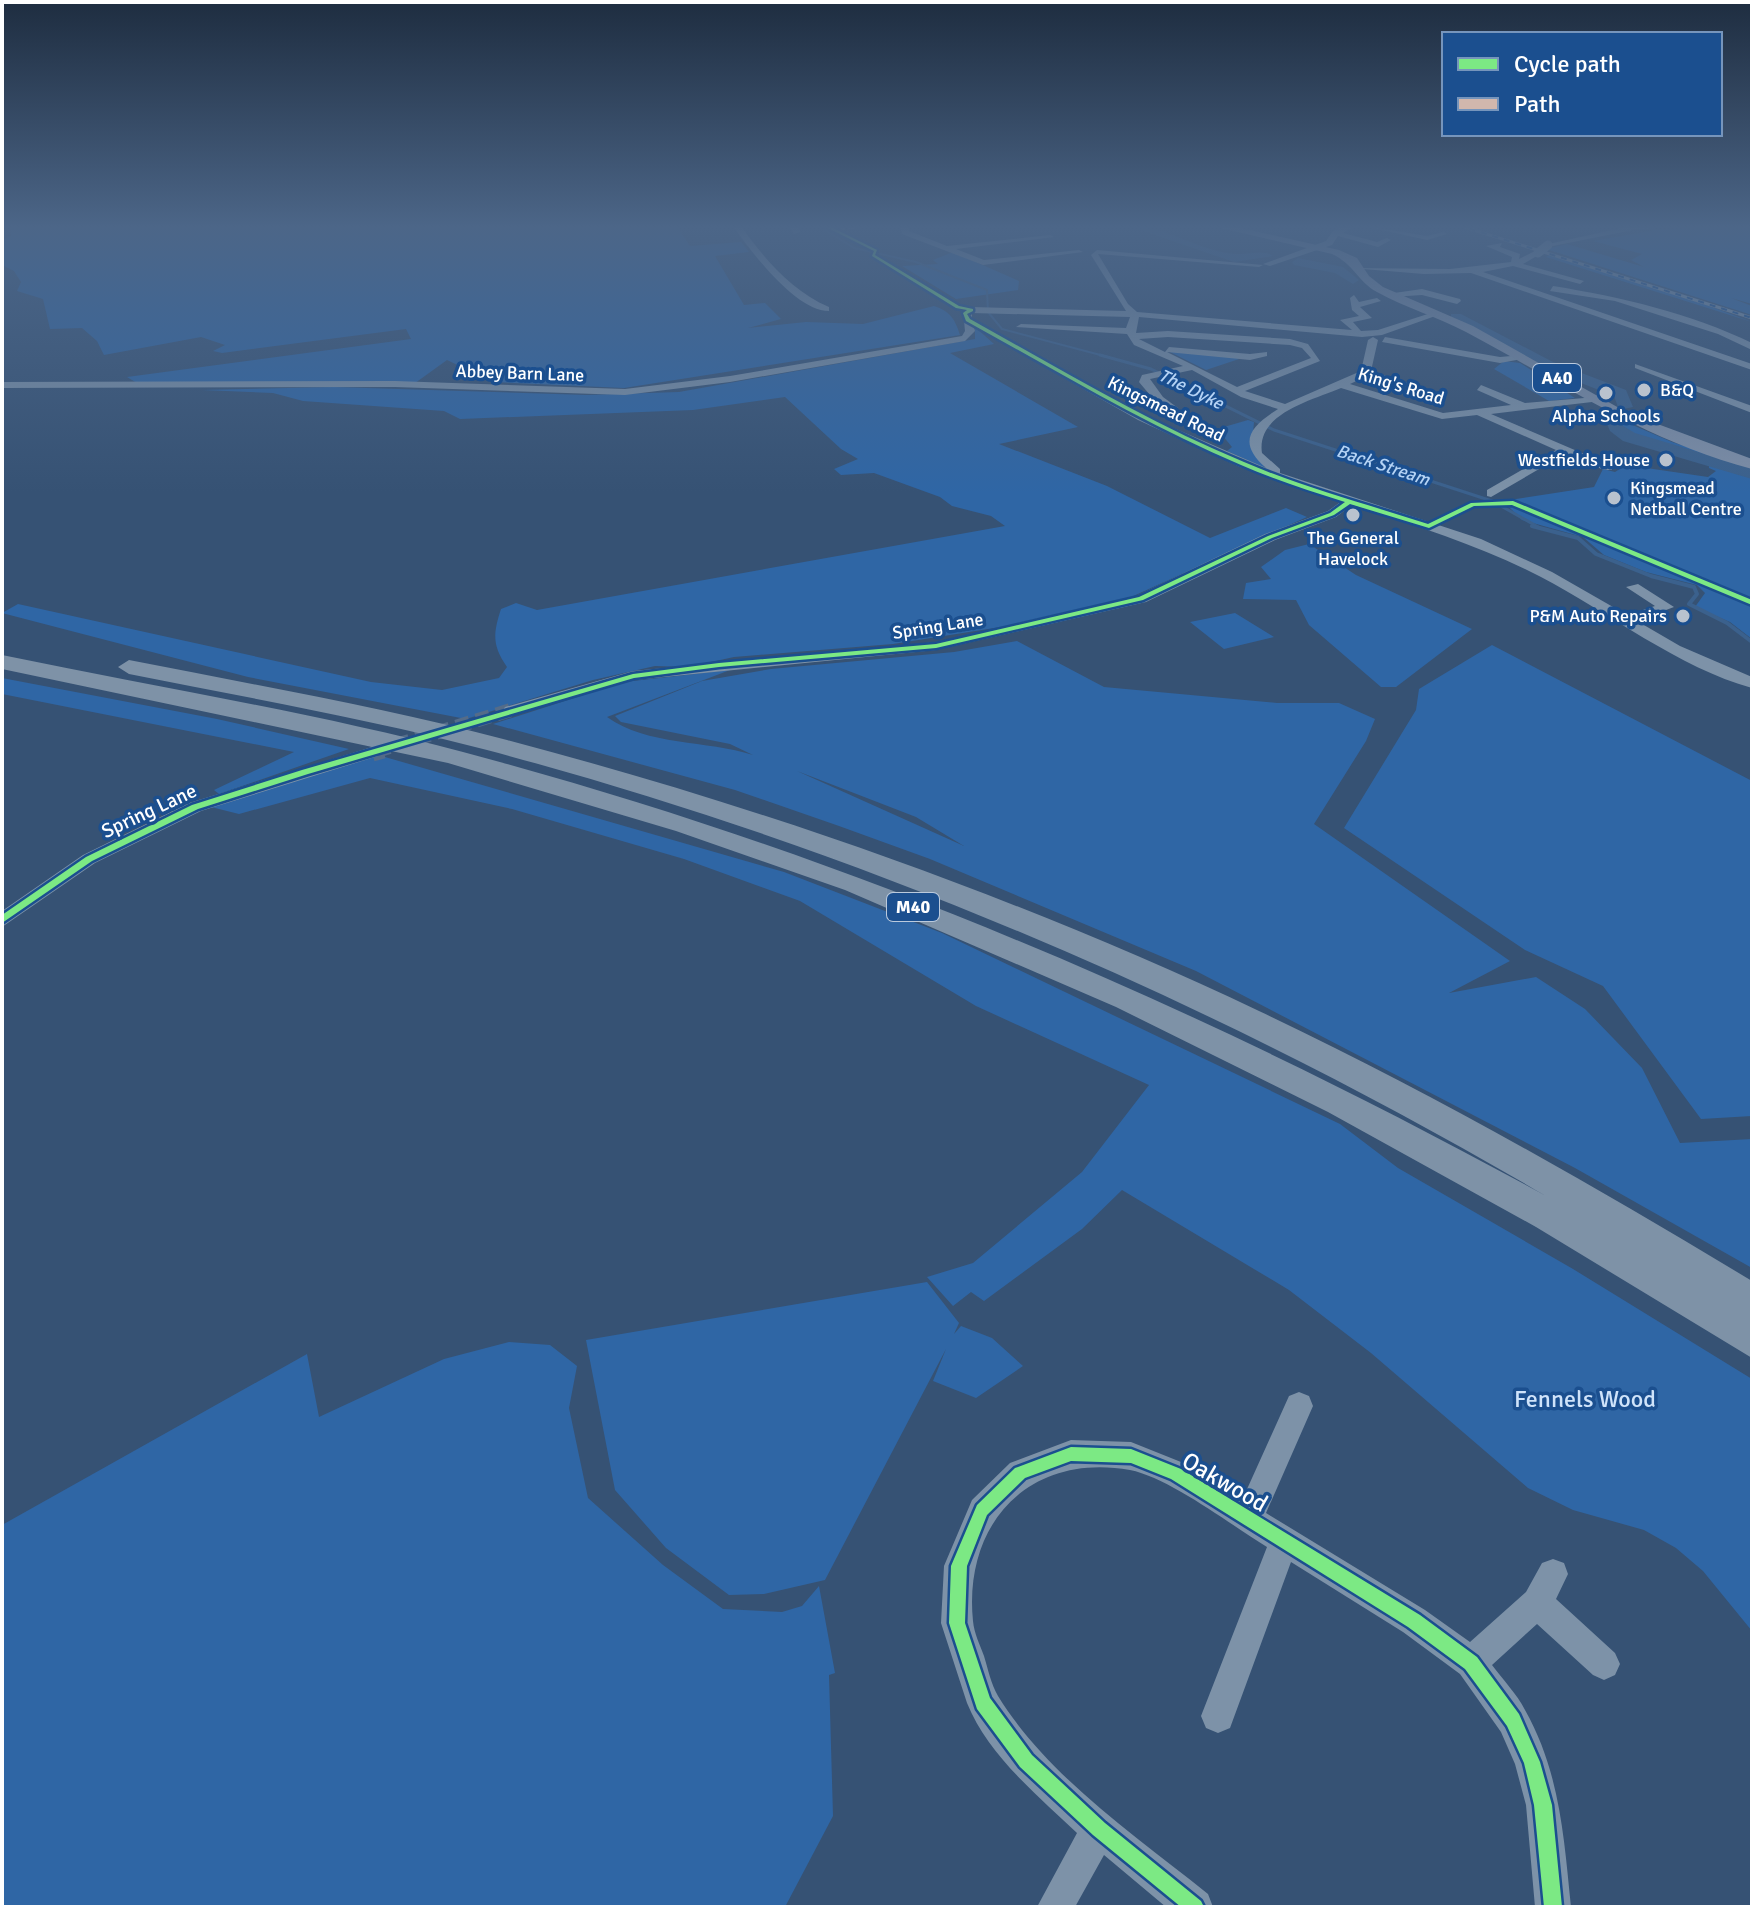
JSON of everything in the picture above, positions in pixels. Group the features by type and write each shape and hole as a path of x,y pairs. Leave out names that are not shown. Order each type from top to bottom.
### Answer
{"highway":[{"name":"M40","path":"2,641 499,745 664,794 899,873 1092,951 1257,1024 1475,1139 1752,1302"},
{"name":"M40","path":"2,662 344,731 455,758 671,822 905,903 1046,962 1401,1132 1546,1214 1752,1339"}],"main road":[{"name":"A40","path":"1437,314 1649,428 1752,464"}],"street":[{"name":"Abbey Barn Lane","path":"2,385 395,384 625,392 730,379 965,338 970,331 973,314"},
{"name":"Kingsmead Road","path":"975,314 1113,404 1278,477 1476,542 1547,575 1623,621 1752,683"},
{"path":"1135,314 1132,334 1137,343 1209,374 1236,390 1286,408"},
{"path":"1136,314 1362,334 1464,354 1484,363 1522,358"},
{"path":"1362,334 1345,320 1367,318 1364,314"},
{"path":"1278,477 1277,471 1256,454 1254,440 1263,425 1286,408 1366,373 1379,338 1422,316 1436,314"},
{"path":"1599,314 1752,367"},
{"path":"1663,314 1752,340"},
{"path":"1021,327 1290,342 1305,346 1317,359 1236,390"},
{"path":"1737,338 1752,347"},
{"path":"1149,349 1250,357"},
{"path":"1209,374 1264,354"},
{"path":"1638,366 1752,410"},
{"path":"1173,408 1159,399 1144,382 1146,377 1193,367"},
{"path":"1366,373 1412,386"},
{"name":"King's Road","path":"1343,385 1442,416 1592,399"},
{"path":"1481,388 1522,406"},
{"path":"1481,413 1608,468"},
{"path":"1491,493 1563,450"},
{"name":"Spring Lane","path":"511,710 633,676 719,665 936,646 1141,599 1270,537 1332,514 1350,501"},
{"path":"1623,621 1667,607 1633,587"},
{"name":"Spring Lane","path":"2,920 89,859 195,807 372,752"},
{"path":"1249,1518 1299,1406"},
{"name":"Oakwood","path":"1195,1907 1099,1829 1026,1761 983,1703 957,1623 959,1566 982,1510 1020,1473 1071,1454 1131,1456 1176,1474 1414,1621 1471,1663 1513,1720 1532,1762 1543,1805 1553,1907"},
{"path":"1218,1716 1284,1541"},
{"path":"1471,1663 1537,1603 1553,1574"},
{"path":"1537,1603 1604,1664"},
{"path":"1055,1907 1099,1829"}],"green space":[{"path":"47,314 776,314 781,319 748,328 806,322 863,324 902,314 949,314 960,335 624,388 493,382 447,360 411,386 137,383 127,377 411,339 406,329 222,353 213,351 225,345 201,337 104,355 97,341 82,328 50,329"},
{"path":"975,327 994,344 950,353 1078,427 999,444 1107,486 1210,538 1286,508 1307,517 1129,598 1007,626 893,644 734,657 688,667 655,666 593,680 466,719 248,677 2,613 18,604 371,682 442,690 499,678 507,667 496,646 496,626 501,609 516,603 537,610 1005,526 991,516 952,506 940,497 874,473 841,475 834,469 858,459 841,449 785,397 693,410 460,419 444,411 303,401 273,393 202,390 334,387 587,395 679,392 975,339"},
{"path":"1166,350 1238,358 1239,359 1206,370"},
{"path":"1504,361 1520,363 1575,398 1549,401 1494,369"},
{"path":"1614,417 1672,442 1752,468 1752,472 1626,434 1611,421"},
{"path":"1248,420 1254,422 1253,448 1265,468 1227,451 1232,447 1217,429"},
{"path":"1709,463 1752,476 1752,639 1730,622 1695,607 1705,593 1697,585 1646,572 1604,555 1583,537 1522,520 1503,501 1594,487 1603,469 1615,472 1626,465 1708,477 1716,471 1709,468"},
{"path":"1309,544 1356,575 1472,629 1396,687 1381,687 1309,625 1296,600 1243,599 1246,583 1271,579 1261,567 1285,550"},
{"path":"1235,613 1274,637 1224,649 1190,622"},
{"path":"1017,641 1104,687 1277,703 1339,703 1375,719 1366,741 1314,824 1510,961 1449,993 1536,977 1585,1009 1642,1068 1680,1143 1752,1139 1752,1268 1575,1168 1196,971 930,859 839,826 735,790 493,724 624,682 730,670 607,717 640,733 659,738 753,755 730,744 621,722 615,716 702,681 771,669 954,652","holes":["797,771 916,817 964,846"]},
{"path":"1492,645 1752,781 1752,1116 1701,1119 1603,986 1525,950 1344,828 1416,710 1419,689"},
{"path":"2,678 217,719 349,749 219,794 214,790 294,752 2,694"},
{"name":"Fennels Wood","path":"378,755 784,872 942,933 1340,1124 1398,1168 1573,1269 1752,1379 1752,1631 1703,1571 1676,1548 1644,1530 1573,1510 1528,1488 1371,1353 1289,1290 1122,1190 1082,1229 984,1301 971,1292 953,1306 927,1277 973,1263 1082,1172 1149,1085 976,1006 800,901 684,859 512,809 370,778 239,814 211,807"},
{"path":"927,1282 959,1323 954,1334 961,1326 992,1338 1023,1366 976,1398 933,1381 946,1349 825,1580 764,1594 729,1595 666,1548 615,1490 586,1340"},
{"path":"509,1342 550,1345 577,1366 569,1408 588,1498 663,1565 723,1609 782,1612 802,1606 819,1586 835,1673 829,1675 833,1816 785,1907 2,1907 2,1525 307,1354 319,1417 444,1359"}],"waterway":[{"name":"The Dyke","path":"990,314 1002,329 1108,357"},
{"path":"1456,317 1548,365 1621,393 1625,407"},
{"name":"Back Stream","path":"1100,355 1151,369 1274,430 1492,501"},
{"path":"1612,417 1616,428 1629,437 1752,474"},
{"name":"Back Stream","path":"1501,506 1540,528"},
{"name":"Back Stream","path":"1532,526 1578,538 1596,554 1651,576 1694,587 1697,594 1689,604 1727,623 1752,642"}],"tunnel":[{"path":"379,750 511,710"},
{"path":"379,750 383,749"},
{"path":"372,752 379,750"}],"railway":[{"path":"1740,314 1752,318"}],"cycle path":[{"path":"965,314 968,320 1138,414 1266,473 1429,526 1473,504 1513,503 1752,603"},
{"path":"2,920 89,859 195,807 305,772 633,676 719,665 936,646 1141,599 1270,537 1332,514 1350,501"},
{"path":"1195,1907 1099,1829 1026,1761 983,1703 957,1623 959,1566 982,1510 1020,1473 1071,1454 1131,1456 1176,1474 1414,1621 1471,1663 1513,1720 1532,1762 1543,1805 1553,1907"}],"place":[{"name":"B&Q","path":"1644,390"},
{"name":"Alpha Schools","path":"1606,393"},
{"name":"Westfields House","path":"1666,460"},
{"name":"Kingsmead Netball Centre","path":"1614,498"},
{"name":"The General Havelock","path":"1353,515"},
{"name":"P&M Auto Repairs","path":"1683,616"}]}
